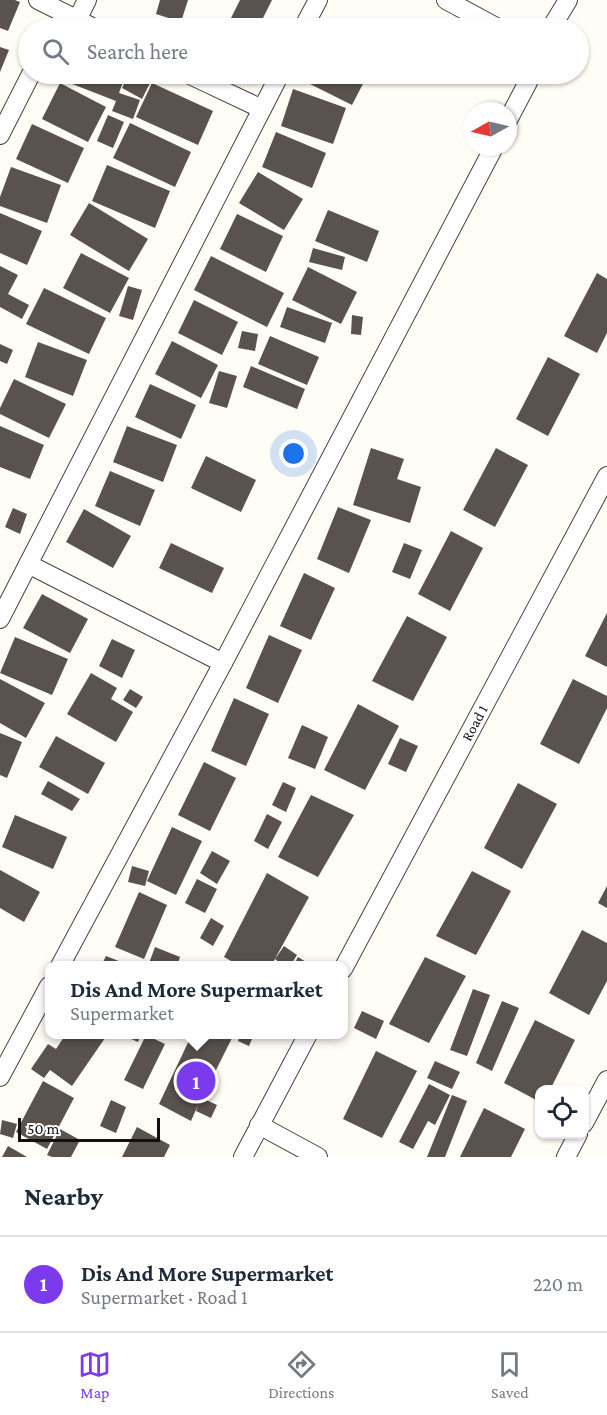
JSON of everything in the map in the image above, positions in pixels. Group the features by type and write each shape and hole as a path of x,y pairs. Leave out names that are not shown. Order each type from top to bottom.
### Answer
{"street":[{"path":"38,0 62,18"},
{"path":"67,18 87,0"},
{"path":"308,18 318,0"},
{"path":"446,0 479,18"},
{"path":"557,18 568,0"},
{"path":"0,135 26,84"},
{"path":"209,84 262,109"},
{"path":"0,619 275,84"},
{"path":"517,103 527,84"},
{"path":"63,961 223,663 489,156"},
{"name":"Road 1","path":"347,961 607,476"},
{"path":"28,564 223,663"},
{"path":"0,1077 45,993"},
{"path":"243,1157 306,1039"},
{"path":"589,1114 607,1080"},
{"path":"259,1125 318,1157"},
{"path":"566,1157 575,1139"}],"building":[{"path":"0,0 20,2 8,31 0,28"},
{"path":"160,0 188,0 182,18 168,18 156,14"},
{"path":"240,0 272,0 263,18 231,18"},
{"path":"0,47 9,50 0,72"},
{"path":"60,84 106,107 88,142 42,119"},
{"path":"72,84 122,84 119,93 140,100 133,119 112,111 116,101"},
{"path":"124,84 150,84 142,99 122,88"},
{"path":"152,84 213,111 198,145 136,117"},
{"path":"310,84 363,84 352,105"},
{"path":"293,89 346,108 333,144 281,126"},
{"path":"108,115 124,122 113,148 97,141"},
{"path":"130,123 191,152 175,187 113,158"},
{"path":"32,124 84,148 68,183 16,159"},
{"path":"276,132 326,153 312,188 262,167"},
{"path":"107,165 170,191 155,228 92,201"},
{"path":"11,167 61,185 47,223 0,206 0,197"},
{"path":"258,172 303,199 284,230 239,203"},
{"path":"89,203 148,239 129,271 70,235"},
{"path":"328,210 379,231 367,262 315,241"},
{"path":"0,213 42,231 27,265 0,253"},
{"path":"237,214 283,236 266,272 220,249"},
{"path":"313,248 345,257 342,270 309,262"},
{"path":"81,253 129,278 110,313 63,288"},
{"path":"211,256 284,293 267,327 194,290"},
{"path":"0,266 18,275 8,294 29,305 22,319 0,307"},
{"path":"308,267 357,292 341,324 292,300"},
{"path":"597,273 607,279 607,333 597,353 564,336"},
{"path":"128,286 142,290 133,320 119,316"},
{"path":"44,288 106,318 89,354 26,324"},
{"path":"194,300 238,322 222,355 178,333"},
{"path":"287,307 332,323 325,343 280,327"},
{"path":"352,315 363,317 361,335 351,334"},
{"path":"242,331 258,334 255,351 238,348"},
{"path":"270,336 319,357 307,385 258,364"},
{"path":"172,341 218,365 201,398 155,374"},
{"path":"38,342 87,360 73,396 25,377"},
{"path":"0,344 13,350 7,364 0,361"},
{"path":"548,357 580,374 548,436 516,419"},
{"path":"251,366 305,389 297,409 243,387"},
{"path":"219,371 237,376 227,408 209,403"},
{"path":"14,379 66,404 49,438 0,414 0,408"},
{"path":"150,384 196,405 181,439 135,417"},
{"path":"0,426 44,445 30,479 0,467"},
{"path":"127,426 177,445 163,482 113,462"},
{"path":"371,448 404,459 397,479 421,487 410,523 353,505"},
{"path":"496,448 528,465 495,527 463,510"},
{"path":"206,456 256,480 241,512 191,488"},
{"path":"110,471 155,490 140,526 95,506"},
{"path":"338,507 371,520 349,573 317,559"},
{"path":"13,508 27,514 20,534 5,527"},
{"path":"84,509 131,536 113,568 66,542"},
{"path":"451,531 483,548 450,611 418,594"},
{"path":"171,543 224,568 212,593 159,568"},
{"path":"404,543 422,550 410,579 392,572"},
{"path":"304,573 335,588 311,640 280,626"},
{"path":"42,594 88,619 70,653 23,628"},
{"path":"607,613 607,667 585,656"},
{"path":"407,616 447,637 413,701 372,681"},
{"path":"269,635 302,650 278,703 246,688"},
{"path":"15,637 68,659 52,695 0,673"},
{"path":"112,639 135,650 122,678 99,666"},
{"path":"91,673 117,688 111,699 133,712 116,742 67,714"},
{"path":"0,679 45,703 26,738 0,723"},
{"path":"573,679 607,696 607,708 579,764 540,744"},
{"path":"130,689 143,697 136,708 123,700"},
{"path":"234,698 269,714 246,766 211,751"},
{"path":"358,704 399,726 365,790 324,770"},
{"path":"302,725 328,737 315,769 288,758"},
{"path":"0,733 22,742 7,778 0,775"},
{"path":"56,736 105,763 88,794 39,767"},
{"path":"400,738 418,746 406,772 388,764"},
{"path":"204,762 236,778 210,831 178,815"},
{"path":"48,781 80,799 72,811 41,794"},
{"path":"283,782 296,788 286,812 272,805"},
{"path":"518,783 557,804 522,869 484,848"},
{"path":"311,795 354,815 318,877 278,857"},
{"path":"267,814 282,822 268,849 254,841"},
{"path":"15,815 67,837 53,869 2,847"},
{"path":"172,827 202,841 176,895 147,881"},
{"path":"212,851 230,861 217,884 200,873"},
{"path":"132,866 149,871 145,886 128,882"},
{"path":"0,870 40,892 24,922 0,908"},
{"path":"472,871 511,891 476,955 436,936"},
{"path":"267,873 309,897 274,961 231,961 224,957"},
{"path":"197,879 217,889 205,913 185,903"},
{"path":"607,886 607,908 598,903"},
{"path":"139,892 167,905 144,959 115,947"},
{"path":"211,918 224,926 213,946 200,938"},
{"path":"582,930 607,943 607,981 589,1015 549,993"},
{"path":"284,946 297,955 293,961 275,959"},
{"path":"155,947 180,957 179,961 150,961"},
{"path":"106,956 119,961 104,961"},
{"path":"425,957 466,976 429,1043 389,1024"},
{"path":"473,989 490,995 467,1056 450,1050"},
{"path":"502,1001 519,1008 492,1071 476,1063"},
{"path":"362,1011 384,1021 376,1039 354,1028"},
{"path":"535,1020 575,1040 552,1085 535,1085 535,1099 504,1083"},
{"path":"63,1039 104,1039 72,1086 50,1070 44,1078 31,1069 48,1044 56,1049"},
{"path":"144,1039 154,1039 165,1044 143,1089 124,1080"},
{"path":"190,1039 232,1039 202,1098 217,1105 211,1118 196,1111 198,1105 191,1121 159,1104"},
{"path":"239,1039 252,1039 249,1046 238,1041"},
{"path":"376,1051 417,1071 382,1138 343,1119"},
{"path":"435,1061 460,1072 452,1089 427,1078"},
{"path":"43,1081 74,1098 47,1149 16,1132"},
{"path":"429,1084 450,1095 435,1125 428,1121 413,1149 399,1142"},
{"path":"452,1095 467,1101 445,1157 427,1157"},
{"path":"111,1100 126,1107 116,1133 100,1126"},
{"path":"484,1108 525,1129 511,1157 460,1157"},
{"path":"2,1120 17,1124 13,1138 0,1134"},
{"path":"137,1127 170,1145 164,1157 122,1157"},
{"path":"60,1129 80,1140 71,1157 47,1155"},
{"path":"8,1146 27,1157 2,1157"}],"place":[{"name":"Dis And More Supermarket","path":"196,1081"}]}
